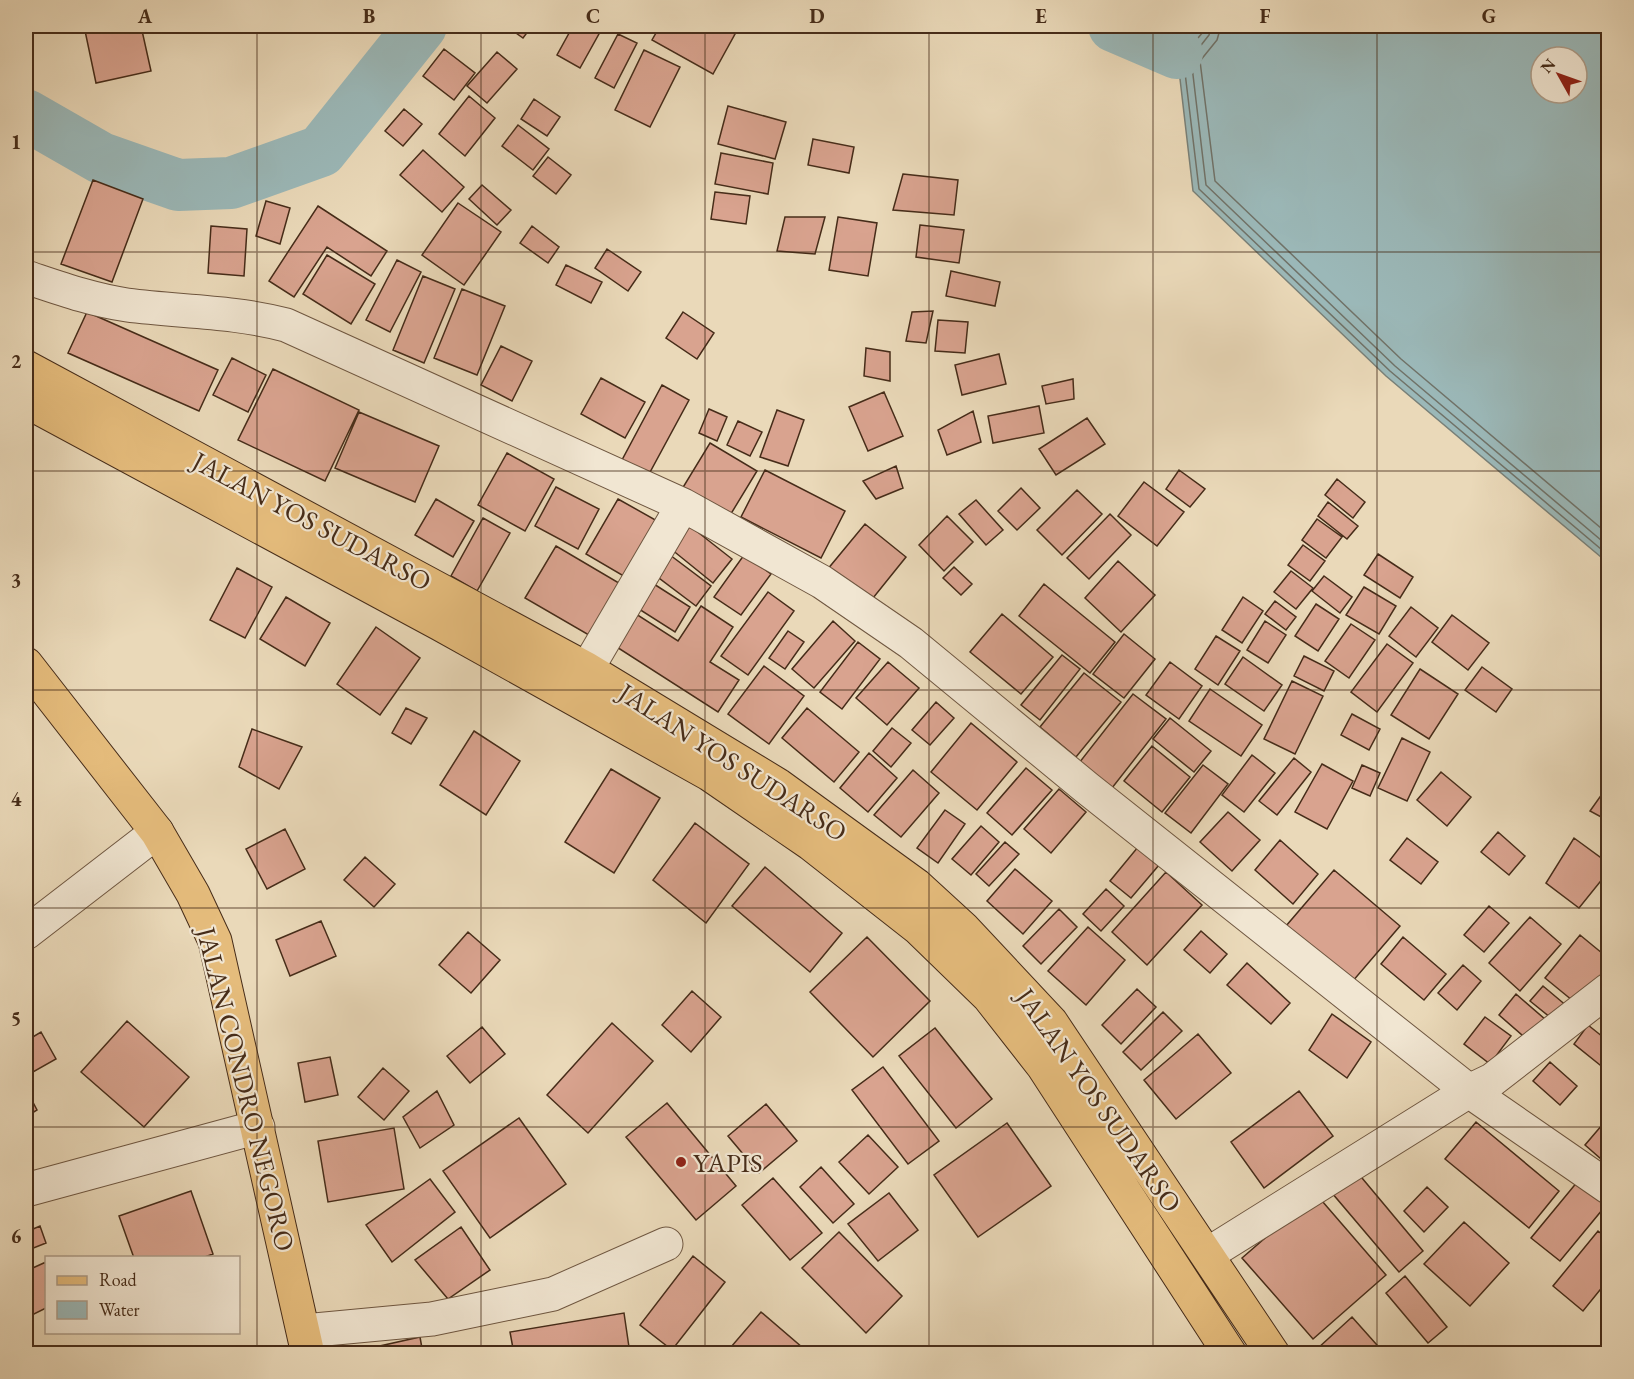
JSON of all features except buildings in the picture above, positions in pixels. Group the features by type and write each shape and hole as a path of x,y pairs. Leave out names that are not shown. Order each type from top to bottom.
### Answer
{"main road":[{"name":"JALAN YOS SUDARSO","path":"26,367 709,774 811,844 918,928 989,998 1043,1066 1230,1353"},
{"name":"JALAN YOS SUDARSO","path":"26,401 587,669 778,785 916,885 964,929 1051,1022 1273,1353"},
{"name":"JALAN CONDRO NEGORO","path":"26,664 157,832 194,894 214,941 306,1342"}],"street":[{"path":"26,277 83,297 116,303 249,315 286,325 683,505 822,582 910,643 1307,964 1469,1091 1608,1187"},
{"path":"587,669 683,505"},
{"path":"26,933 157,832"},
{"path":"1208,1254 1507,1069 1608,990"},
{"path":"26,1190 258,1127"},
{"path":"306,1342 553,1294 666,1244"}],"water":[{"path":"1200,26 1608,26 1608,563 1386,376 1193,191 1177,53"}],"waterway":[{"path":"26,115 101,158 178,185 231,183 321,151 421,26"},
{"path":"1114,26 1177,53"}],"place":[{"name":"YAPIS","path":"681,1162"}]}
